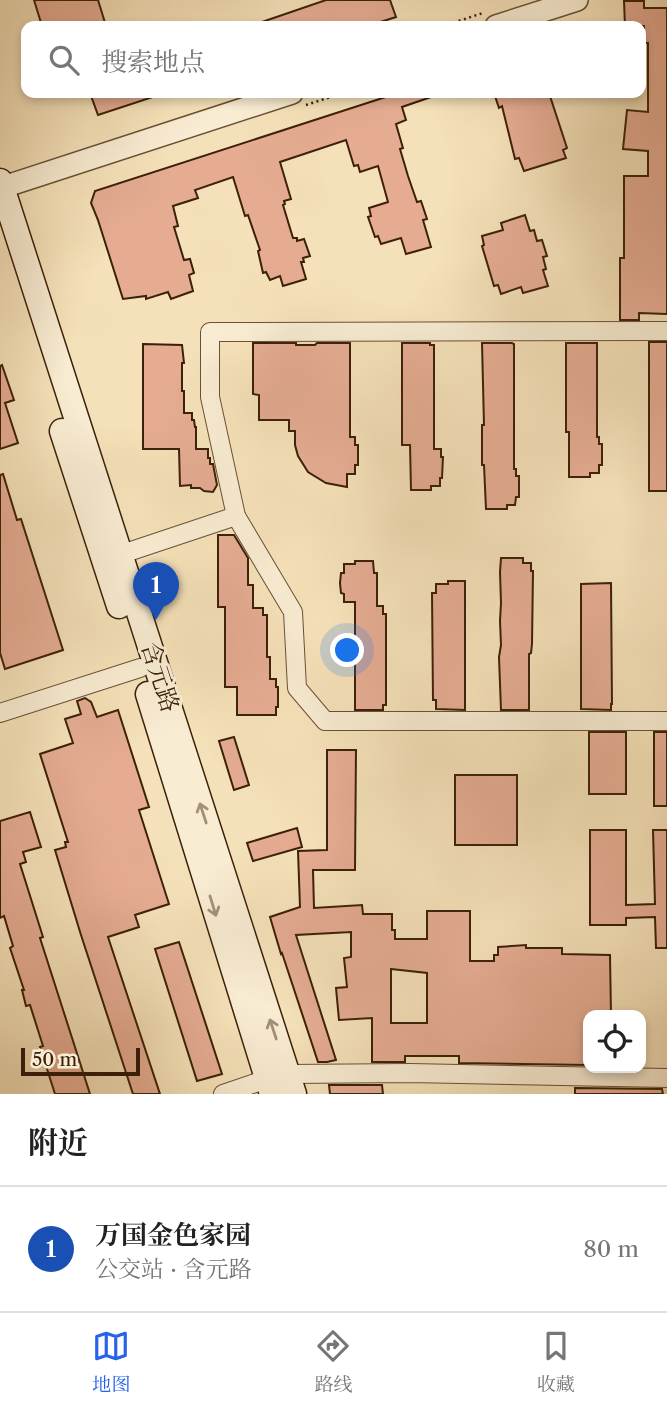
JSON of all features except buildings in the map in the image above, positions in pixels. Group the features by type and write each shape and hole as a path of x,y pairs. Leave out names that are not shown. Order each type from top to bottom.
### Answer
{"main road":[{"name":"含元路","path":"1,185 112,557 280,1085"},
{"name":"含元路","path":"0,233 112,557 139,668 280,1085"}],"street":[{"path":"511,21 576,0"},
{"path":"1,185 276,98"},
{"path":"667,331 210,332 210,397 236,516 293,612 297,688 325,721 667,721"},
{"path":"112,557 236,516"},
{"path":"0,713 139,668"},
{"path":"223,1094 280,1085 410,1073 667,1078"}],"place":[{"name":"万国金色家园","path":"156,620"}]}
